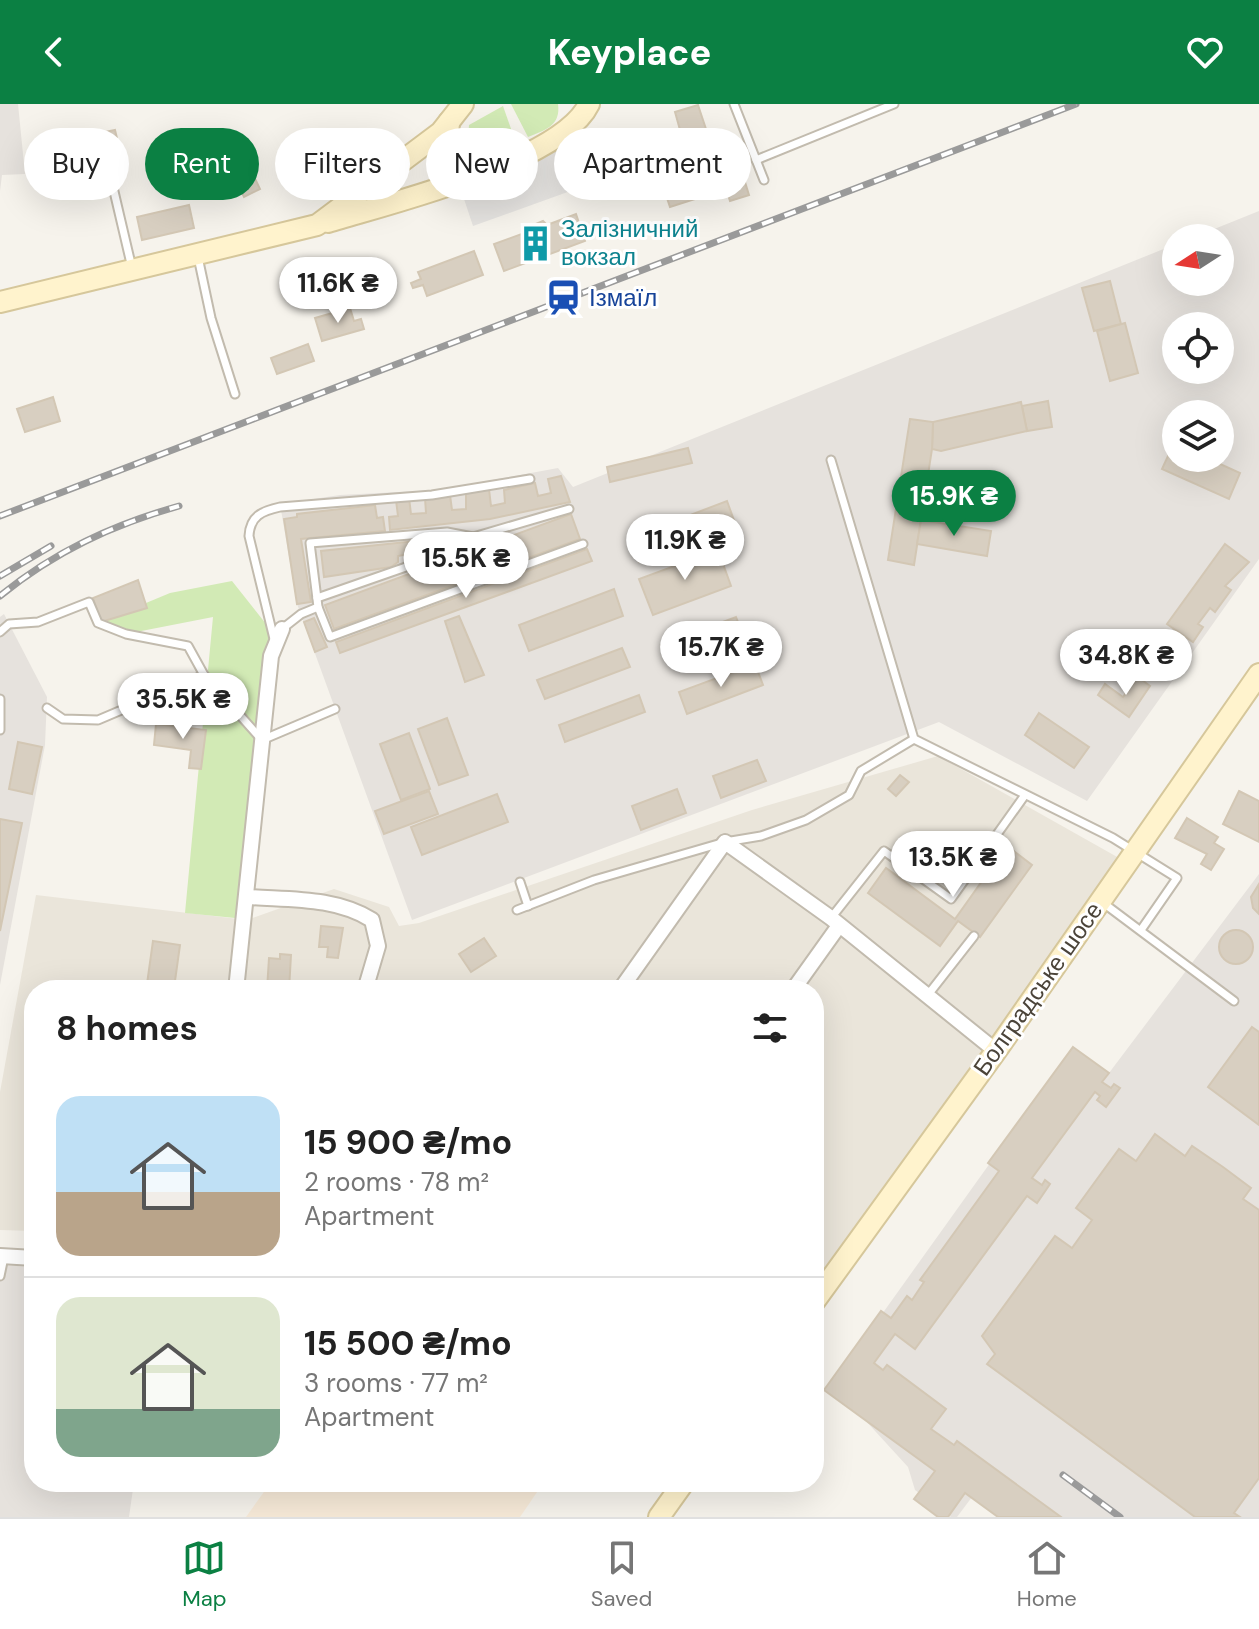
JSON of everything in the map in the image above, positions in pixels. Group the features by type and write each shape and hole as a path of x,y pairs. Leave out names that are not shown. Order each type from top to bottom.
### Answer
{"main road":[{"path":"410,155 441,132 461,104"},
{"path":"567,128 572,119 573,104"},
{"path":"572,128 589,104"},
{"path":"449,122 449,128"},
{"path":"0,302 317,225 426,192"},
{"path":"317,225 350,200"},
{"name":"Болградське шосе","path":"824,1288 996,1051 1259,674"},
{"path":"659,1517 677,1492"}],"street":[{"path":"237,980 249,897 262,740 279,635"},
{"path":"627,980 725,842 834,922 996,1051"},
{"path":"249,897 321,902 372,920 378,946 368,980"},
{"path":"799,980 834,922"},
{"path":"2,1257 24,1258"}],"lane":[{"path":"734,104 764,180"},
{"path":"756,160 894,104"},
{"path":"116,200 133,270"},
{"path":"198,255 211,318 235,394"},
{"path":"831,460 914,739 1134,850 1177,878 1141,930"},
{"path":"530,479 432,495 296,505 259,515 250,526 249,536 279,635 318,602 449,552 473,537 569,509"},
{"path":"473,537 447,532 310,543 318,602 330,637 583,544"},
{"path":"0,632 9,624 38,622 89,602 98,623 126,634 188,646 204,675 262,740 335,709"},
{"path":"47,708 63,719 98,720 204,675"},
{"path":"0,699 0,730"},
{"path":"517,910 594,880 725,842 761,836 806,820 849,795 861,771 914,739"},
{"path":"834,922 884,851 951,899 1025,795"},
{"path":"520,882 528,906"},
{"path":"1100,901 1234,1001"},
{"path":"927,996 974,936"},
{"path":"0,1276 2,1257"}],"shaded area":[{"path":"0,104 18,104 24,174 2,175 0,191"},
{"path":"554,152 554,197 473,226 464,200 538,200 538,160"},
{"path":"1259,211 1259,559 1087,801 939,722 412,920 297,604 280,504 340,495 438,490 558,468 573,487 1162,250 1162,296 1234,296 1234,224 1227,224"},
{"path":"4,614 47,697 45,745 0,985 0,617"},
{"path":"938,756 1119,858 824,1275 824,980 24,980 24,1231 0,1230 0,1092 36,895 247,920 334,889 389,907 399,926 419,923 752,810"},
{"path":"1259,874 1259,1517 1010,1517 978,1489 957,1517 951,1517 915,1490 908,1467 832,1384 1073,1047 1109,1073"},
{"path":"0,1265 24,1266 24,1492 133,1492 129,1517 0,1517"},
{"path":"264,1492 537,1492 520,1517 246,1517"}],"green space":[{"path":"511,104 558,104 557,117 550,126 538,133 538,128 523,128"},
{"path":"503,106 511,128 469,128 469,125"},
{"path":"232,581 270,629 245,919 185,913 213,617 126,634 98,623 170,593"}],"building":[{"path":"698,105 706,128 679,128 675,112"},
{"path":"668,200 692,200 670,207"},
{"path":"189,205 194,228 142,240 137,217"},
{"name":"Залізничний вокзал","path":"576,214 585,241 504,271 494,244 530,231 531,226 543,221 547,225"},
{"path":"474,251 483,275 427,296 423,285 413,288 411,283 421,279 418,272"},
{"path":"1110,281 1121,324 1094,331 1082,288"},
{"path":"350,308 354,321 361,319 364,329 322,341 315,318"},
{"path":"1125,323 1138,373 1110,381 1097,331"},
{"path":"308,344 314,361 277,374 271,358"},
{"path":"53,397 60,421 25,432 17,409"},
{"path":"1048,401 1052,427 1027,431 1022,406"},
{"path":"1021,402 1027,431 941,451 932,449 933,422"},
{"path":"910,419 933,422 932,449 914,565 888,560"},
{"path":"688,448 692,463 610,482 607,467"},
{"path":"1234,470 1240,473 1229,499 1169,472"},
{"path":"561,476 570,502 490,519 390,530 389,517 398,516 396,500 409,498 411,514 426,513 425,498 450,495 452,510 466,509 466,492 489,489 491,506 505,503 504,490 535,483 538,496 551,493 548,479"},
{"path":"727,501 736,526 639,562 630,538"},
{"path":"375,505 377,518 383,517 385,531 301,539 311,602 297,604 284,519 297,517 297,514"},
{"path":"571,514 580,539 334,629 325,605"},
{"path":"921,520 991,531 987,556 917,544"},
{"path":"444,538 445,547 398,556 398,562 391,567 324,577 321,551"},
{"path":"1225,544 1249,562 1225,586 1231,590 1215,612 1210,608 1198,624 1203,627 1193,642 1167,624"},
{"path":"587,549 592,561 340,653 336,642"},
{"path":"718,550 731,586 653,615 639,579"},
{"path":"138,580 147,608 101,622 93,598"},
{"path":"614,589 623,616 529,651 519,625"},
{"path":"459,616 484,675 465,682 445,621"},
{"path":"736,617 743,635 668,663 661,645"},
{"path":"314,618 327,647 315,652 304,622"},
{"path":"1164,634 1179,644 1157,677 1141,667"},
{"path":"622,648 630,667 545,699 537,680"},
{"path":"755,664 763,685 687,714 679,692"},
{"path":"1138,677 1150,686 1129,717 1098,695 1105,684 1123,697"},
{"path":"639,695 645,712 565,742 559,725"},
{"path":"1039,713 1089,747 1074,768 1025,735"},
{"path":"447,718 468,775 439,785 418,729"},
{"path":"156,724 206,730 201,769 189,768 191,750 154,745"},
{"path":"409,733 430,789 401,800 380,744"},
{"path":"18,742 42,747 32,794 9,789"},
{"path":"757,760 766,781 721,798 713,776"},
{"path":"900,775 909,782 896,796 888,789"},
{"path":"677,789 686,813 641,830 632,806"},
{"path":"429,791 438,814 384,834 375,811"},
{"path":"1239,791 1259,801 1259,842 1223,824"},
{"path":"497,794 508,822 422,855 411,827"},
{"path":"1187,818 1218,837 1214,843 1224,849 1211,870 1201,864 1207,854 1175,838"},
{"path":"0,819 22,823 0,931"},
{"path":"1007,846 1032,865 980,937 958,921 940,946 868,893 886,868 955,919"},
{"path":"1259,884 1259,914 1253,908 1251,897"},
{"path":"321,926 343,928 338,958 327,957 328,947 319,947"},
{"path":"1236,930 1248,935 1253,947 1248,959 1236,964 1224,959 1219,947 1224,935"},
{"path":"484,938 496,956 471,972 459,954"},
{"path":"153,941 180,945 175,980 148,980"},
{"path":"280,954 291,955 290,980 268,980 269,958 280,959"},
{"path":"1252,1027 1259,1032 1259,1125 1208,1087"},
{"path":"1073,1047 1109,1073 1102,1082 1111,1088 1114,1084 1120,1088 1106,1107 1097,1100 1100,1096 1095,1092 1032,1178 1042,1185 1045,1180 1050,1184 1037,1203 1027,1196 915,1349 895,1334 874,1363 883,1370 887,1365 946,1409 931,1429 954,1445 957,1441 1061,1517 998,1517 965,1493 948,1517 938,1517 914,1499 935,1471 824,1390 881,1311 891,1318 907,1296 912,1300 924,1282 920,1280 999,1171 988,1163"},
{"path":"1155,1134 1185,1156 1192,1146 1223,1167 1251,1188 1243,1199 1259,1210 1259,1478 1234,1513 1240,1517 1195,1517 987,1364 995,1354 982,1336 1055,1236 1072,1248 1092,1220 1076,1208 1119,1149 1136,1161"}],"railway":[{"path":"0,516 1076,104"},
{"path":"0,596 63,553 107,531 179,506"},
{"path":"0,576 51,546"},
{"path":"1063,1475 1120,1517"}],"place":[{"name":"Залізничний вокзал","path":"535,243"},
{"name":"Ізмаїл","path":"563,298"}]}
